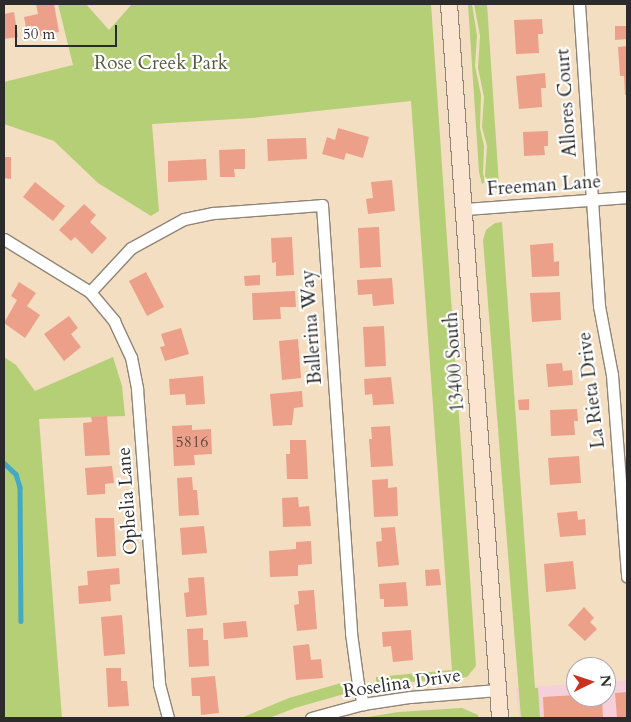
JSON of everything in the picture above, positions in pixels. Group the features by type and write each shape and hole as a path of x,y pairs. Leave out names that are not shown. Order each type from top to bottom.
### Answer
{"main road":[{"name":"13400 South","path":"449,4 500,718"}],"street":[{"name":"Allores Court","path":"579,4 591,200"},
{"name":"Freeman Lane","path":"464,209 627,197"},
{"name":"La Rieta Drive","path":"591,200 599,306 612,375 626,576"},
{"name":"Ballerina Way","path":"90,292 131,248 184,219 213,213 322,205 351,633 358,684 363,704"},
{"name":"Ophelia Lane","path":"4,239 90,292 114,321 131,357 137,389 159,684 168,718"},
{"name":"Roselina Drive","path":"311,718 363,704 410,697 498,690"}],"shaded area":[{"path":"627,680 627,718 519,718 516,688 566,685 566,707 616,707 616,681"}],"green space":[{"name":"Rose Creek Park","path":"58,4 86,4 109,30 132,4 431,4 476,666 467,677 376,685 376,677 452,670 411,101 252,118 152,124 159,211 151,216 98,183 54,141 4,124 4,82 73,65"},
{"path":"468,4 472,4 477,36 475,66 481,95 480,128 484,146 483,173 485,182 482,184 479,172"},
{"path":"474,4 487,4 499,185 489,183 485,176 487,146 482,127 484,97 478,68 480,36"},
{"path":"502,222 535,688 538,688 540,718 521,718 483,240 486,230 495,223"},
{"path":"4,357 16,365 35,391 113,357 122,386 125,416 39,419 62,718 4,718"},
{"path":"348,681 351,692 295,708 269,718 241,718 289,698"},
{"path":"462,708 478,715 478,718 362,718 398,712"}],"building":[{"path":"36,4 54,4 59,32 28,38 24,17 38,14"},
{"path":"14,12 18,37 4,39 4,14"},
{"path":"542,19 543,34 538,34 539,53 516,54 514,20"},
{"path":"615,26 627,26 627,39 615,40"},
{"path":"627,46 627,95 625,95 624,76 620,76 618,47"},
{"path":"545,73 546,88 541,88 542,107 519,109 516,76"},
{"path":"338,128 369,137 363,158 346,153 344,160 322,154 327,137 335,140"},
{"path":"548,131 548,146 544,146 545,155 524,156 523,132"},
{"path":"306,138 307,159 268,161 267,139"},
{"path":"245,149 245,169 234,169 235,177 220,177 219,150"},
{"path":"4,157 11,157 11,179 4,178"},
{"path":"206,159 207,180 168,182 168,161"},
{"path":"392,180 395,211 368,214 366,199 373,198 371,182"},
{"path":"35,182 65,206 53,221 23,197"},
{"path":"84,204 96,215 90,222 107,238 92,254 75,237 71,241 59,230"},
{"path":"379,227 381,267 360,268 358,228"},
{"path":"292,237 294,275 276,276 276,262 272,263 271,238"},
{"path":"553,243 554,262 559,261 559,276 532,277 530,245"},
{"path":"146,272 164,307 147,316 129,281"},
{"path":"260,275 260,285 245,286 244,276"},
{"path":"392,278 394,304 373,306 372,294 358,295 357,280"},
{"path":"19,282 36,293 27,306 40,315 25,338 4,323 17,300 11,296"},
{"path":"295,291 296,307 280,307 281,319 253,320 252,293"},
{"path":"560,292 561,320 532,322 530,293"},
{"path":"69,316 78,328 71,334 81,347 64,361 44,334"},
{"path":"384,326 386,366 365,367 363,327"},
{"path":"181,328 189,354 165,361 160,347 165,346 161,334"},
{"path":"298,339 301,378 282,380 279,341"},
{"path":"562,363 563,371 572,370 573,385 548,387 546,364"},
{"path":"203,376 205,404 186,405 185,394 170,395 169,379"},
{"path":"391,377 394,404 373,405 372,394 365,395 364,379"},
{"path":"302,391 303,407 294,408 292,425 273,426 270,394"},
{"path":"529,399 529,410 519,410 518,400"},
{"path":"577,409 578,421 574,421 575,435 551,436 550,410"},
{"path":"107,416 110,455 85,456 83,423 92,422 91,417"},
{"path":"192,425 192,430 211,429 212,454 194,455 195,465 174,466 172,426"},
{"path":"390,426 393,466 371,467 369,439 372,439 371,427"},
{"path":"290,440 306,440 308,479 287,479 286,454 290,454"},
{"path":"579,456 581,483 550,485 548,458"},
{"path":"112,466 114,483 105,484 105,494 87,495 85,468"},
{"path":"192,477 193,490 197,490 199,515 179,516 177,478"},
{"path":"388,479 388,488 397,487 398,516 374,517 372,480"},
{"path":"298,497 299,507 309,506 311,526 283,527 282,498"},
{"path":"577,511 578,520 585,519 586,535 560,537 557,513"},
{"path":"95,518 114,518 116,556 97,557"},
{"path":"204,526 207,553 182,555 180,528"},
{"path":"395,527 399,565 378,567 376,542 382,541 381,528"},
{"path":"311,541 312,564 298,565 298,576 270,577 269,551 296,549 296,542"},
{"path":"573,561 576,589 546,592 544,564"},
{"path":"119,568 120,584 110,585 111,601 79,604 78,586 88,585 87,571"},
{"path":"439,569 441,585 426,586 425,570"},
{"path":"204,577 207,615 186,617 184,593 189,592 188,578"},
{"path":"406,582 408,606 384,607 384,599 380,599 379,584"},
{"path":"314,590 317,629 297,631 294,605 299,604 298,591"},
{"path":"584,607 594,618 590,622 597,629 585,641 568,625"},
{"path":"122,615 125,654 104,656 101,617"},
{"path":"246,621 248,637 224,639 223,623"},
{"path":"203,628 203,640 208,640 209,666 189,667 187,629"},
{"path":"411,630 413,660 393,662 391,646 383,647 382,632"},
{"path":"309,644 311,660 321,659 323,678 296,680 293,646"},
{"path":"106,668 121,668 121,681 127,681 129,706 108,707"},
{"path":"215,676 219,713 201,715 200,696 192,696 191,678"},
{"path":"627,692 627,718 617,718 616,693"},
{"path":"566,696 566,707 602,707 603,718 544,718 543,697"}],"waterway":[{"path":"4,463 16,474 20,487 21,621"}]}
